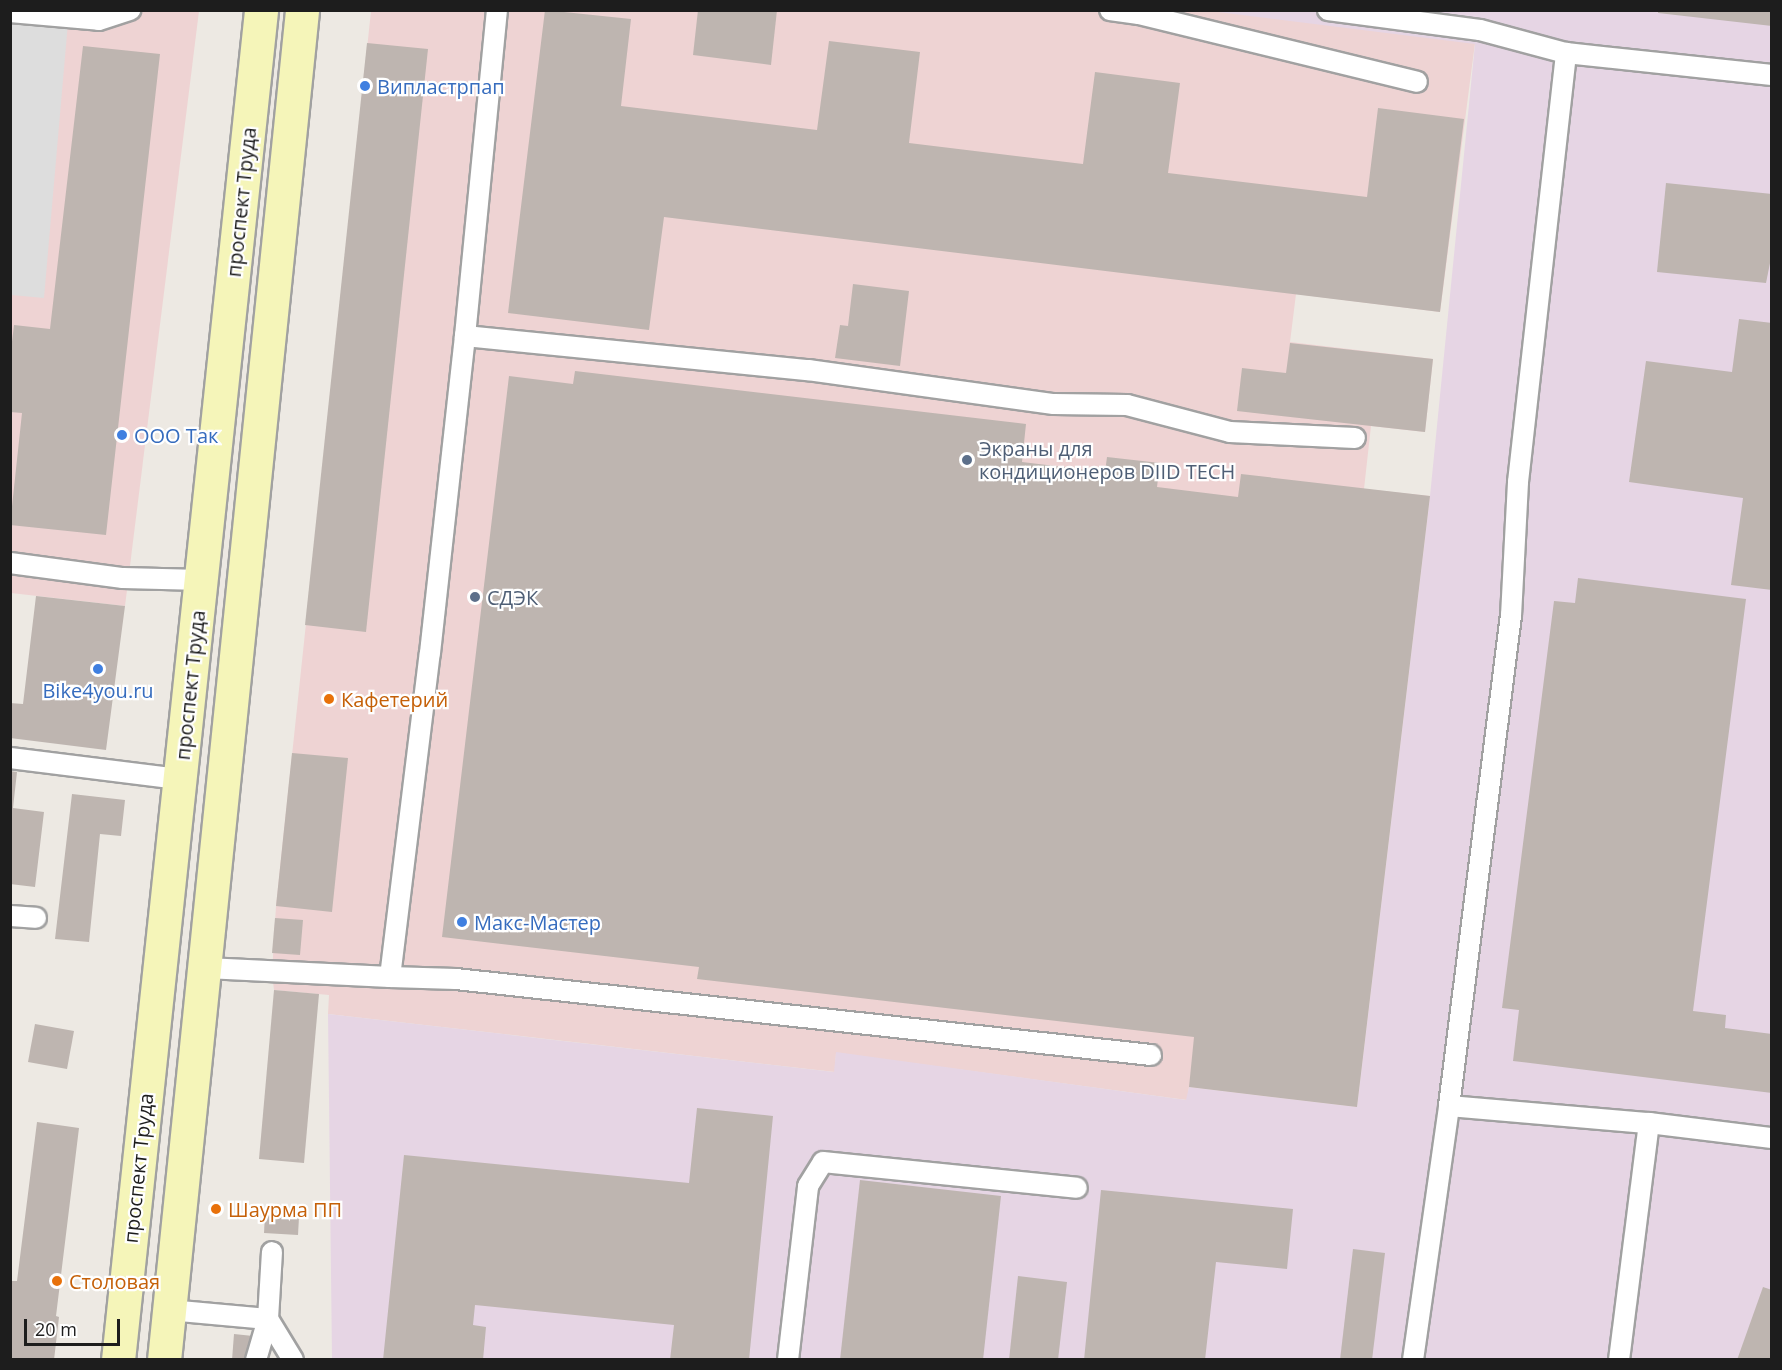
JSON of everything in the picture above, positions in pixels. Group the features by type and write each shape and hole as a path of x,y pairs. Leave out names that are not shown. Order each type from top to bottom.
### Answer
{"main road":[{"name":"проспект Труда","path":"118,1359 261,10"},
{"name":"проспект Труда","path":"164,1359 206,968 302,10"}],"lane":[{"path":"10,12 99,20 130,10"},
{"path":"390,977 429,664 465,336 497,10"},
{"path":"1110,10 1139,14 1417,82"},
{"path":"1328,10 1480,30 1566,53 1772,75"},
{"path":"1413,1359 1449,1106 1511,616 1518,482 1566,53"},
{"path":"465,336 808,370 1054,404 1127,405 1230,432 1354,438"},
{"path":"10,563 123,578 201,580"},
{"path":"10,758 180,779"},
{"path":"10,916 36,918"},
{"path":"206,968 456,979 1151,1055"},
{"path":"1449,1106 1649,1123 1772,1138"},
{"path":"1619,1359 1649,1123"},
{"path":"788,1359 808,1186 823,1162 1077,1188"},
{"path":"256,1359 268,1319 272,1252"},
{"path":"169,1310 268,1319"},
{"path":"268,1319 293,1359"}],"shaded area":[{"path":"1216,10 1475,43 1440,312 1296,294 1290,342 1433,359 1425,432 1371,426 1364,489 1430,496 1357,1107 1189,1087 1187,1100 836,1053 835,1072 328,1014 329,995 274,990 272,973 276,906 371,11"},
{"path":"10,11 69,11 44,298 11,295"},
{"path":"11,11 199,11 125,606 11,593"},
{"path":"1210,11 1771,11 1771,1359 332,1359 328,1014 834,1072 836,1052 1186,1100 1189,1087 1357,1107 1430,496 1475,44"}],"building":[{"path":"545,10 631,19 621,106 817,130 829,41 920,52 909,143 1083,164 1095,72 1180,83 1168,173 1367,197 1378,108 1464,119 1440,312 664,217 649,330 508,313"},
{"path":"698,10 777,10 771,65 693,55"},
{"path":"1658,10 1772,10 1772,26 1658,13"},
{"path":"367,43 428,49 366,632 305,625"},
{"path":"83,46 160,54 106,535 10,525 22,413 10,412 10,358 14,325 50,329"},
{"path":"1666,183 1772,194 1772,253 1766,283 1657,272"},
{"path":"853,284 909,291 900,366 835,358 840,325 848,326"},
{"path":"1739,319 1772,323 1772,590 1731,585 1743,498 1629,482 1646,361 1732,372"},
{"path":"1290,343 1433,359 1425,432 1237,411 1242,368 1286,373"},
{"path":"575,371 1026,424 1022,462 1105,472 1107,457 1160,463 1157,487 1238,497 1241,474 1430,496 1357,1107 1189,1087 1194,1037 697,979 699,967 442,937 509,376 573,384"},
{"path":"1578,578 1746,599 1693,1011 1726,1015 1725,1028 1772,1034 1772,1093 1513,1061 1519,1010 1502,1008 1554,601 1575,603"},
{"path":"36,596 125,606 106,750 10,738 10,703 23,704"},
{"path":"292,753 348,758 332,912 276,906"},
{"path":"10,771 17,772 13,808 44,812 35,887 10,884"},
{"path":"72,794 125,800 121,836 100,834 89,942 55,939"},
{"path":"275,918 303,920 300,955 272,953"},
{"path":"274,990 319,994 304,1163 259,1159"},
{"path":"35,1024 74,1031 67,1069 28,1062"},
{"path":"697,1108 773,1116 749,1360 670,1360 674,1325 475,1305 473,1325 486,1327 483,1360 383,1360 404,1155 689,1183"},
{"path":"37,1122 79,1128 56,1316 59,1317 54,1360 10,1360 10,1281 17,1281"},
{"path":"860,1180 1001,1196 983,1360 840,1360"},
{"path":"1101,1190 1293,1209 1287,1269 1216,1262 1205,1360 1084,1360"},
{"path":"265,1215 299,1217 298,1235 264,1233"},
{"path":"1353,1249 1385,1253 1372,1360 1340,1360"},
{"path":"1018,1276 1067,1282 1058,1360 1009,1360"},
{"path":"1763,1287 1772,1290 1772,1360 1737,1360"},
{"path":"234,1334 253,1336 251,1360 232,1360"}],"place":[{"name":"Випластрпап","path":"365,86"},
{"name":"ООО Так","path":"122,435"},
{"name":"Экраны для кондиционеров DIID TECH","path":"967,460"},
{"name":"СДЭК","path":"475,597"},
{"name":"Bike4you.ru","path":"98,669"},
{"name":"Кафетерий","path":"329,699"},
{"name":"Макс-Мастер","path":"462,922"},
{"name":"Шаурма ПП","path":"216,1209"},
{"name":"Столовая","path":"57,1281"}]}
